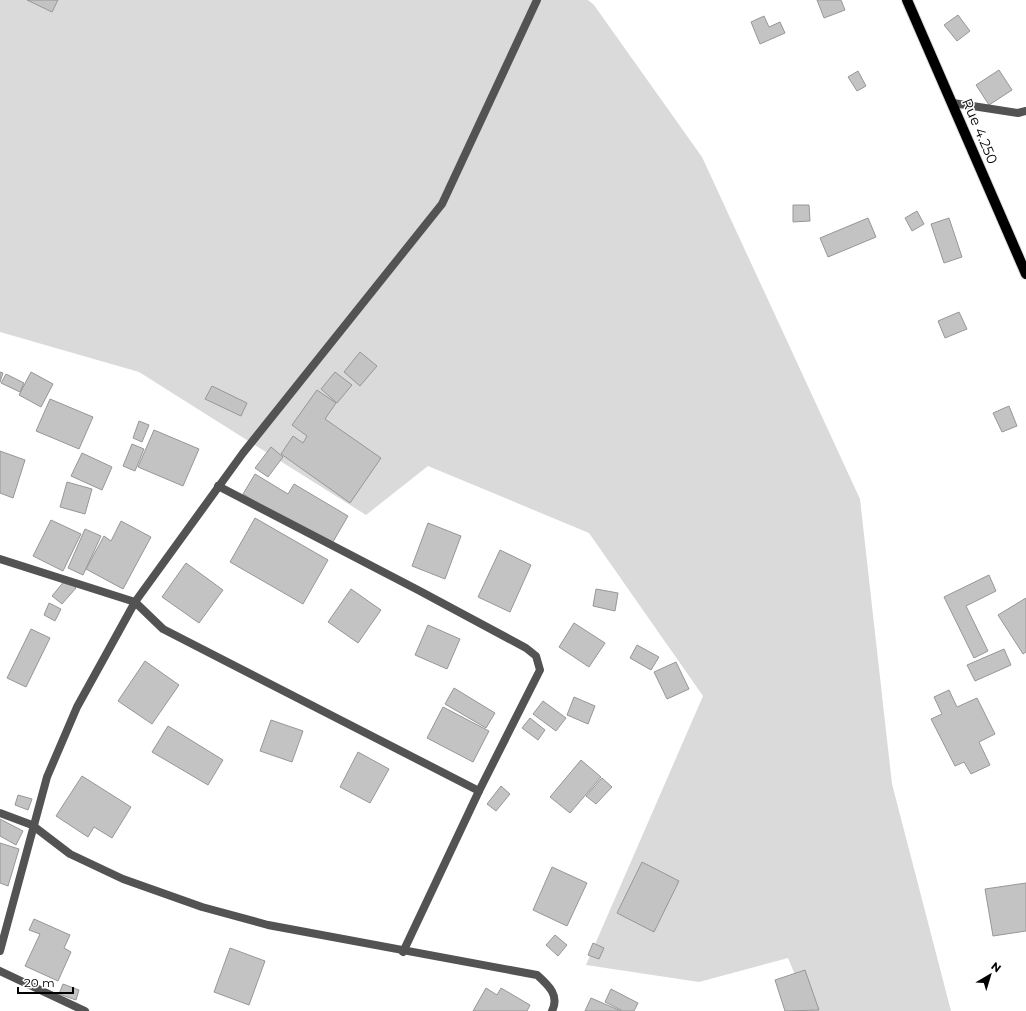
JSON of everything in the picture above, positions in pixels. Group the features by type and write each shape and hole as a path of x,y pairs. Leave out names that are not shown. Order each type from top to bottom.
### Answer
{"main road":[{"name":"Rue 4.250","path":"907,0 1026,274"}],"street":[{"path":"0,951 32,825 47,776 77,707 135,602 243,453 442,204 537,0"},
{"path":"953,103 1018,113 1026,111"},
{"path":"218,486 418,590 526,648 536,656 540,670 478,791 403,952"},
{"path":"0,559 135,602 163,628 478,791"},
{"path":"0,813 32,825 70,854 123,879 202,907 268,925 403,952 537,975 552,988 555,1005 552,1011"},
{"path":"0,971 85,1011"}],"shaded area":[{"path":"0,0 588,0 594,5 702,157 860,499 892,784 951,1011 810,1011 788,958 699,982 586,965 703,696 589,533 428,466 366,515 139,372 0,332"}],"building":[{"path":"27,0 58,0 52,12"},
{"path":"817,0 841,0 845,10 824,18"},
{"path":"958,15 970,31 957,41 944,25"},
{"path":"764,16 769,27 780,22 785,33 760,44 751,22"},
{"path":"999,70 1012,90 989,105 976,85"},
{"path":"858,71 866,86 857,91 848,77"},
{"path":"793,205 809,205 810,221 793,222"},
{"path":"917,211 924,224 912,231 905,218"},
{"path":"868,218 876,237 828,257 820,238"},
{"path":"949,218 962,257 944,263 931,224"},
{"path":"959,312 967,329 945,338 938,321"},
{"path":"360,352 377,366 360,386 344,372"},
{"path":"0,372 3,373 0,382"},
{"path":"31,372 53,384 41,407 19,395"},
{"path":"335,372 352,385 337,403 321,389"},
{"path":"6,374 24,383 20,392 1,383"},
{"path":"212,386 247,403 241,416 205,399"},
{"path":"317,390 336,403 325,419 381,458 350,503 281,454 293,436 303,443 307,436 292,425"},
{"path":"50,399 93,417 79,449 36,431"},
{"path":"1009,406 1017,426 1002,432 993,413"},
{"path":"139,421 149,425 142,442 133,438"},
{"path":"154,430 199,449 183,486 138,467"},
{"path":"132,444 144,449 135,471 123,466"},
{"path":"271,447 283,457 268,477 255,468"},
{"path":"0,451 25,460 13,498 0,493"},
{"path":"82,453 112,467 102,490 71,476"},
{"path":"255,474 288,494 294,484 348,516 330,547 243,494"},
{"path":"67,482 92,489 85,514 60,507"},
{"path":"255,518 328,560 303,604 230,562"},
{"path":"51,520 81,534 63,571 33,556"},
{"path":"121,521 151,537 123,589 86,569 104,536 111,541"},
{"path":"428,523 461,536 445,579 412,566"},
{"path":"85,529 101,536 83,575 68,568"},
{"path":"500,550 531,565 510,612 478,597"},
{"path":"186,563 223,590 199,623 162,597"},
{"path":"989,575 996,591 966,606 988,651 974,658 944,597"},
{"path":"66,579 76,588 62,604 52,596"},
{"path":"351,589 381,610 358,643 328,622"},
{"path":"596,589 618,593 615,611 593,606"},
{"path":"1026,598 1026,652 1023,654 998,615"},
{"path":"49,603 61,609 55,621 44,615"},
{"path":"574,623 605,643 589,667 559,647"},
{"path":"428,625 460,639 447,669 415,655"},
{"path":"31,629 50,638 26,687 7,678"},
{"path":"637,645 659,657 651,670 630,658"},
{"path":"1004,649 1011,665 975,681 967,665"},
{"path":"145,661 179,685 152,724 118,701"},
{"path":"676,662 689,689 667,699 654,672"},
{"path":"454,688 495,713 486,728 445,704"},
{"path":"949,690 957,707 977,698 995,734 979,742 990,765 971,774 964,762 955,766 931,719 942,714 934,697"},
{"path":"574,697 595,706 588,724 567,715"},
{"path":"543,701 566,718 556,731 533,714"},
{"path":"443,707 489,731 473,762 427,738"},
{"path":"530,718 545,730 538,740 522,728"},
{"path":"271,720 303,731 292,762 260,751"},
{"path":"168,726 223,760 208,785 152,752"},
{"path":"358,752 389,769 370,803 340,787"},
{"path":"581,760 601,777 570,813 550,797"},
{"path":"82,776 131,807 112,838 94,827 88,837 56,816"},
{"path":"602,778 612,787 596,804 586,796"},
{"path":"501,786 510,794 496,811 487,804"},
{"path":"18,795 32,799 28,810 15,805"},
{"path":"0,819 23,831 16,845 0,836"},
{"path":"0,843 19,849 8,886 0,883"},
{"path":"642,862 679,881 654,932 617,913"},
{"path":"552,867 587,883 567,926 533,910"},
{"path":"1026,883 1026,931 993,936 985,889"},
{"path":"34,919 70,935 64,948 71,952 58,981 25,966 40,934 29,930"},
{"path":"555,935 567,945 558,956 546,945"},
{"path":"593,943 604,948 599,959 588,955"},
{"path":"230,948 265,961 249,1005 214,992"},
{"path":"805,970 819,1010 785,1011 775,980"},
{"path":"63,984 79,990 76,1000 59,994"},
{"path":"486,988 497,995 501,988 530,1005 527,1011 473,1011"},
{"path":"611,989 638,1003 634,1011 623,1011 605,1002"},
{"path":"591,998 621,1011 585,1011"}]}
